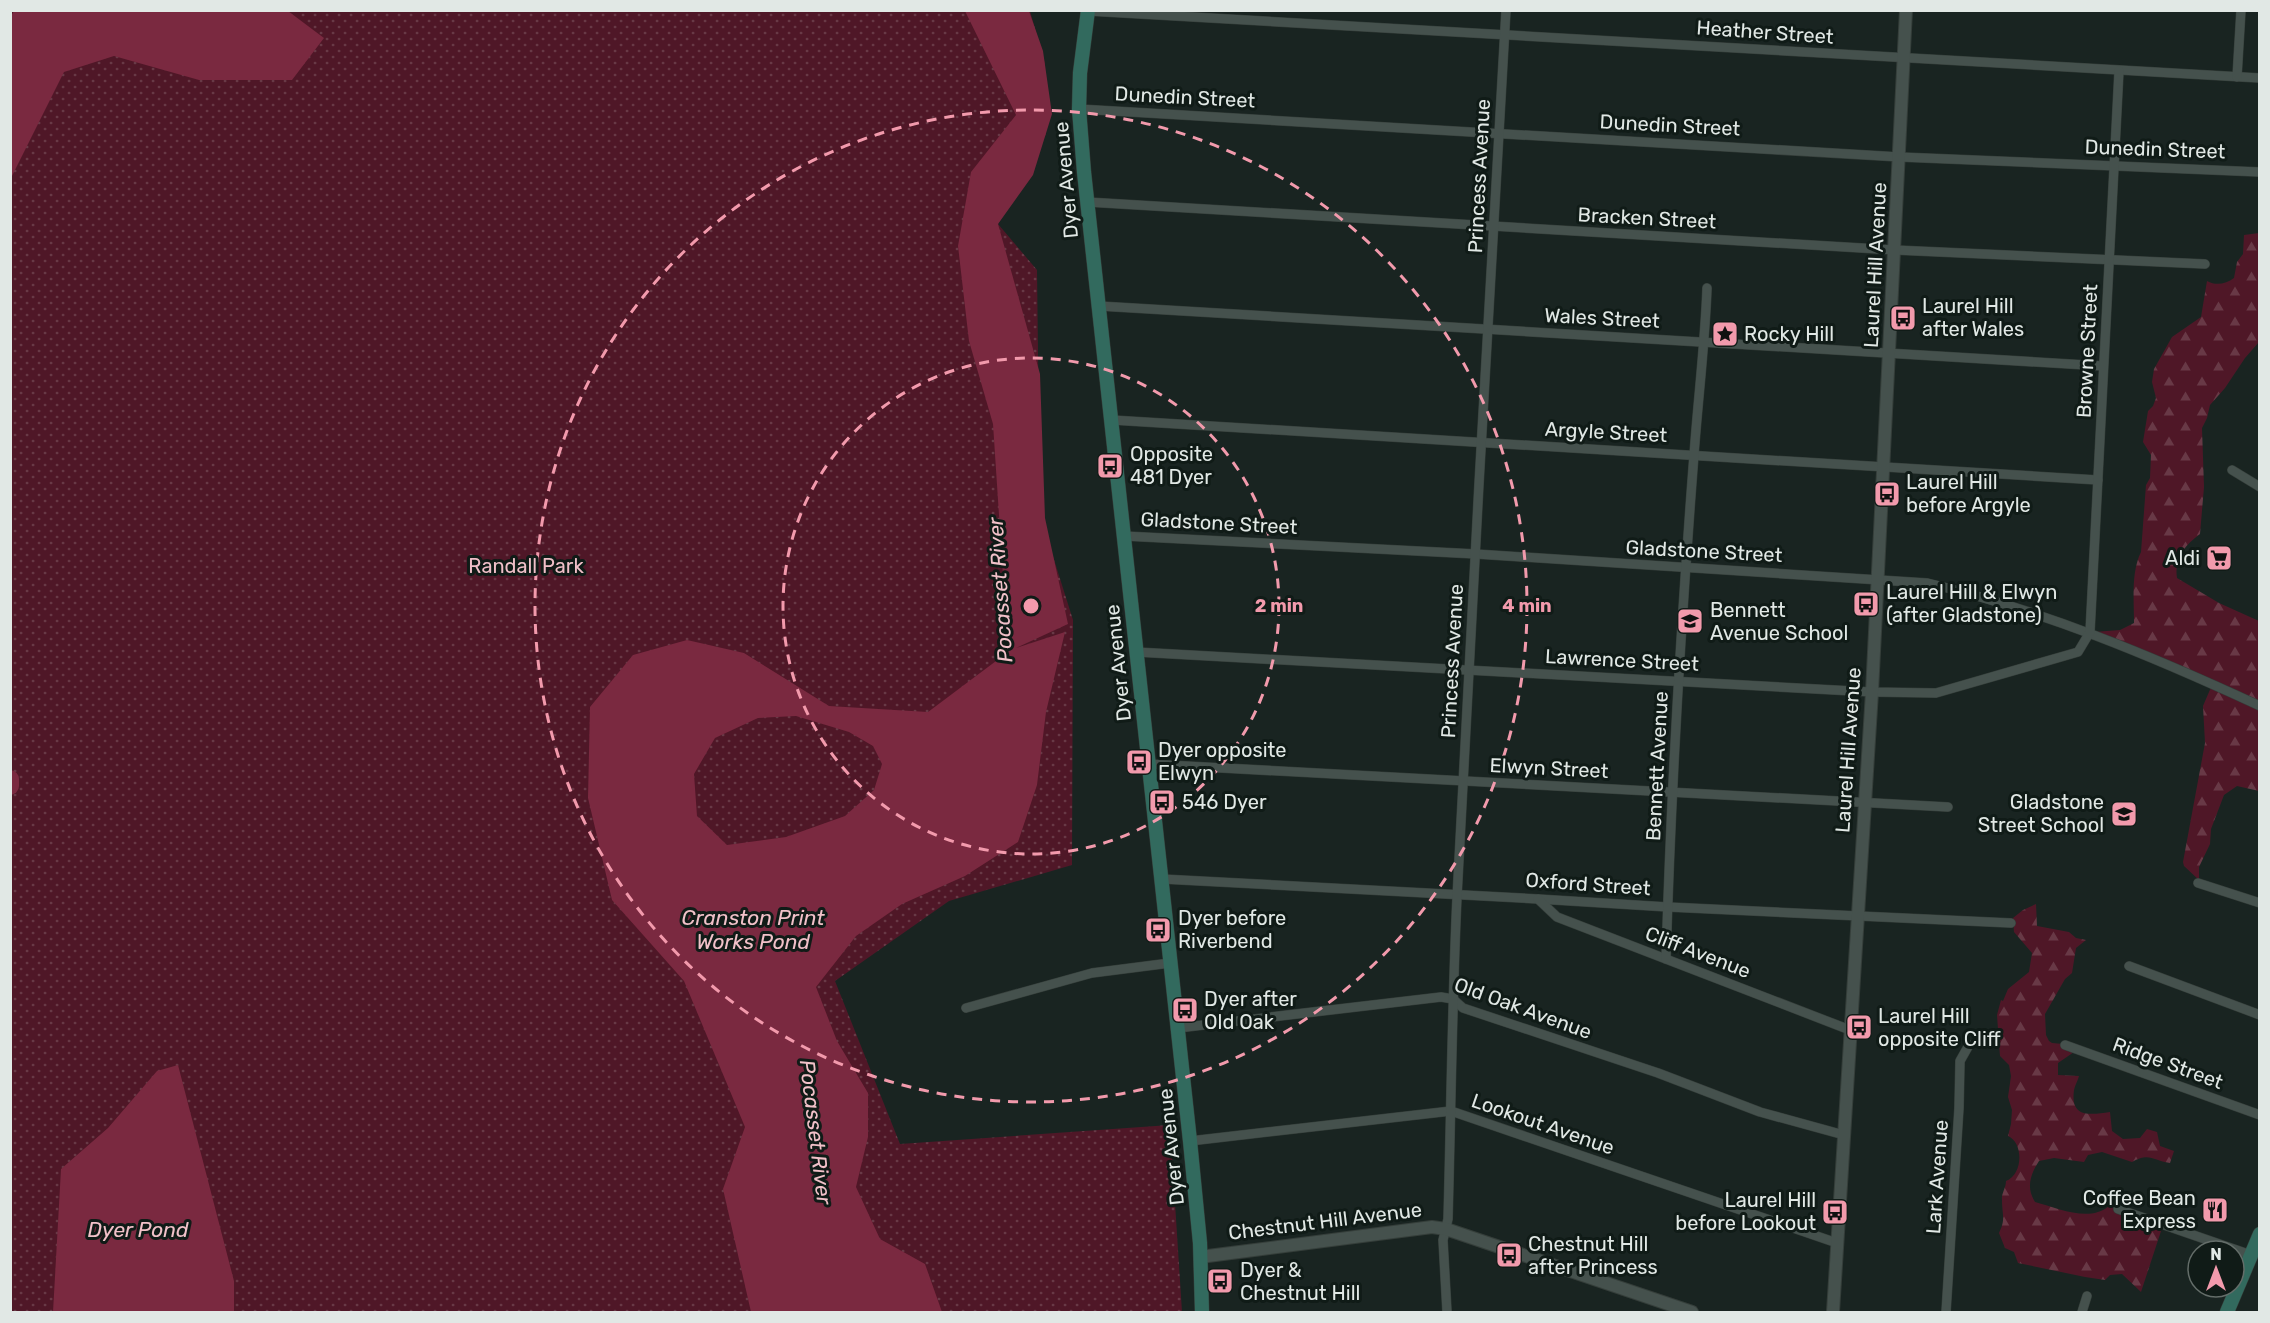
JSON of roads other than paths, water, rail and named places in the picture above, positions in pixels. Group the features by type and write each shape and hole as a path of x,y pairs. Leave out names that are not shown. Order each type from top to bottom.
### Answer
{"main road":[{"name":"Dyer Avenue","path":"1088,11 1080,73 1079,109 1087,202 1190,1141 1200,1257 1202,1312"},
{"path":"2227,1312 2253,1260 2259,1234"}],"street":[{"name":"Princess Avenue","path":"1447,1312 1443,1240 1448,1219 1457,896 1506,10"},
{"name":"Laurel Hill Avenue","path":"1833,1312 1872,692 1906,10"},
{"path":"2238,77 2241,10"},
{"name":"Heather Street","path":"1088,11 2259,78"},
{"name":"Browne Street","path":"2090,632 2119,71"},
{"name":"Dunedin Street","path":"1079,109 1900,157 2259,172"},
{"name":"Bracken Street","path":"1087,202 1895,250 2205,264"},
{"name":"Bennett Avenue","path":"1666,959 1679,682 1694,455 1705,342 1707,288"},
{"name":"Wales Street","path":"1099,306 2103,366"},
{"name":"Argyle Street","path":"1112,420 2098,480"},
{"path":"2232,470 2259,487"},
{"name":"Gladstone Street","path":"1124,536 1476,554 1927,583 1974,594 2090,632 2259,706"},
{"name":"Lawrence Street","path":"1136,651 1679,682 1935,693 2078,652 2090,632"},
{"name":"Elwyn Street","path":"1149,764 1948,807"},
{"name":"Oxford Street","path":"1162,879 1457,896 1538,898 1668,908 2012,923"},
{"path":"2198,883 2259,903"},
{"name":"Cliff Avenue","path":"1538,898 1557,917 1850,1030"},
{"path":"966,1008 1092,973 1170,963"},
{"path":"2129,966 2259,1015"},
{"name":"Old Oak Avenue","path":"1178,1028 1442,997 1453,999 1463,1008 1658,1074 1760,1112 1844,1135"},
{"name":"Lark Avenue","path":"1946,1312 1960,1061 1969,1045"},
{"name":"Ridge Street","path":"2065,1045 2259,1115"},
{"name":"Lookout Avenue","path":"1190,1141 1451,1111 1837,1243"},
{"path":"2118,1209 2253,1260"},
{"name":"Chestnut Hill Avenue","path":"1200,1257 1432,1227 1446,1229 1692,1312"},
{"path":"2082,1312 2087,1296"}],"water":[{"path":"15,10 288,11 324,38 292,80 199,80 114,56 64,72 11,178 10,17"},
{"name":"Cranston Print Works Pond","path":"965,11 1029,11 1043,51 1052,114 1033,175 998,224 1040,374 1045,518 1068,624 1016,648 1065,632 1046,712 1037,785 1018,842 965,876 902,904 856,936 816,987 837,1041 868,1093 868,1137 856,1187 880,1239 925,1264 942,1312 751,1312 723,1189 745,1127 684,981 612,900 588,798 590,707 633,655 687,640 744,653 829,706 928,712 1008,652 993,424 969,341 958,246 971,172 1016,115","holes":["796,716 849,732 873,746 882,764 874,790 845,816 786,837 727,845 697,816 694,774 715,738 758,718"]},
{"name":"Dyer Pond","path":"178,1065 234,1281 234,1312 53,1312 61,1169 108,1128 157,1071"}],"waterway":[{"name":"Pocasset River","path":"10,779 10,786"}],"place":[{"name":"Laurel Hill after Wales","path":"1903,318"},
{"name":"Rocky Hill","path":"1725,334"},
{"name":"Opposite 481 Dyer","path":"1110,466"},
{"name":"Laurel Hill before Argyle","path":"1887,494"},
{"name":"Aldi","path":"2219,558"},
{"name":"Laurel Hill & Elwyn (after Gladstone)","path":"1866,604"},
{"name":"Bennett Avenue School","path":"1690,621"},
{"name":"Dyer opposite Elwyn","path":"1139,762"},
{"name":"546 Dyer","path":"1162,802"},
{"name":"Gladstone Street School","path":"2124,814"},
{"name":"Dyer before Riverbend","path":"1158,930"},
{"name":"Dyer after Old Oak","path":"1185,1010"},
{"name":"Laurel Hill opposite Cliff","path":"1859,1027"},
{"name":"Coffee Bean Express","path":"2215,1210"},
{"name":"Laurel Hill before Lookout","path":"1835,1212"},
{"name":"Chestnut Hill after Princess","path":"1509,1255"},
{"name":"Dyer & Chestnut Hill","path":"1220,1281"}],"park label":[{"name":"Randall Park","path":"526,566"}]}
